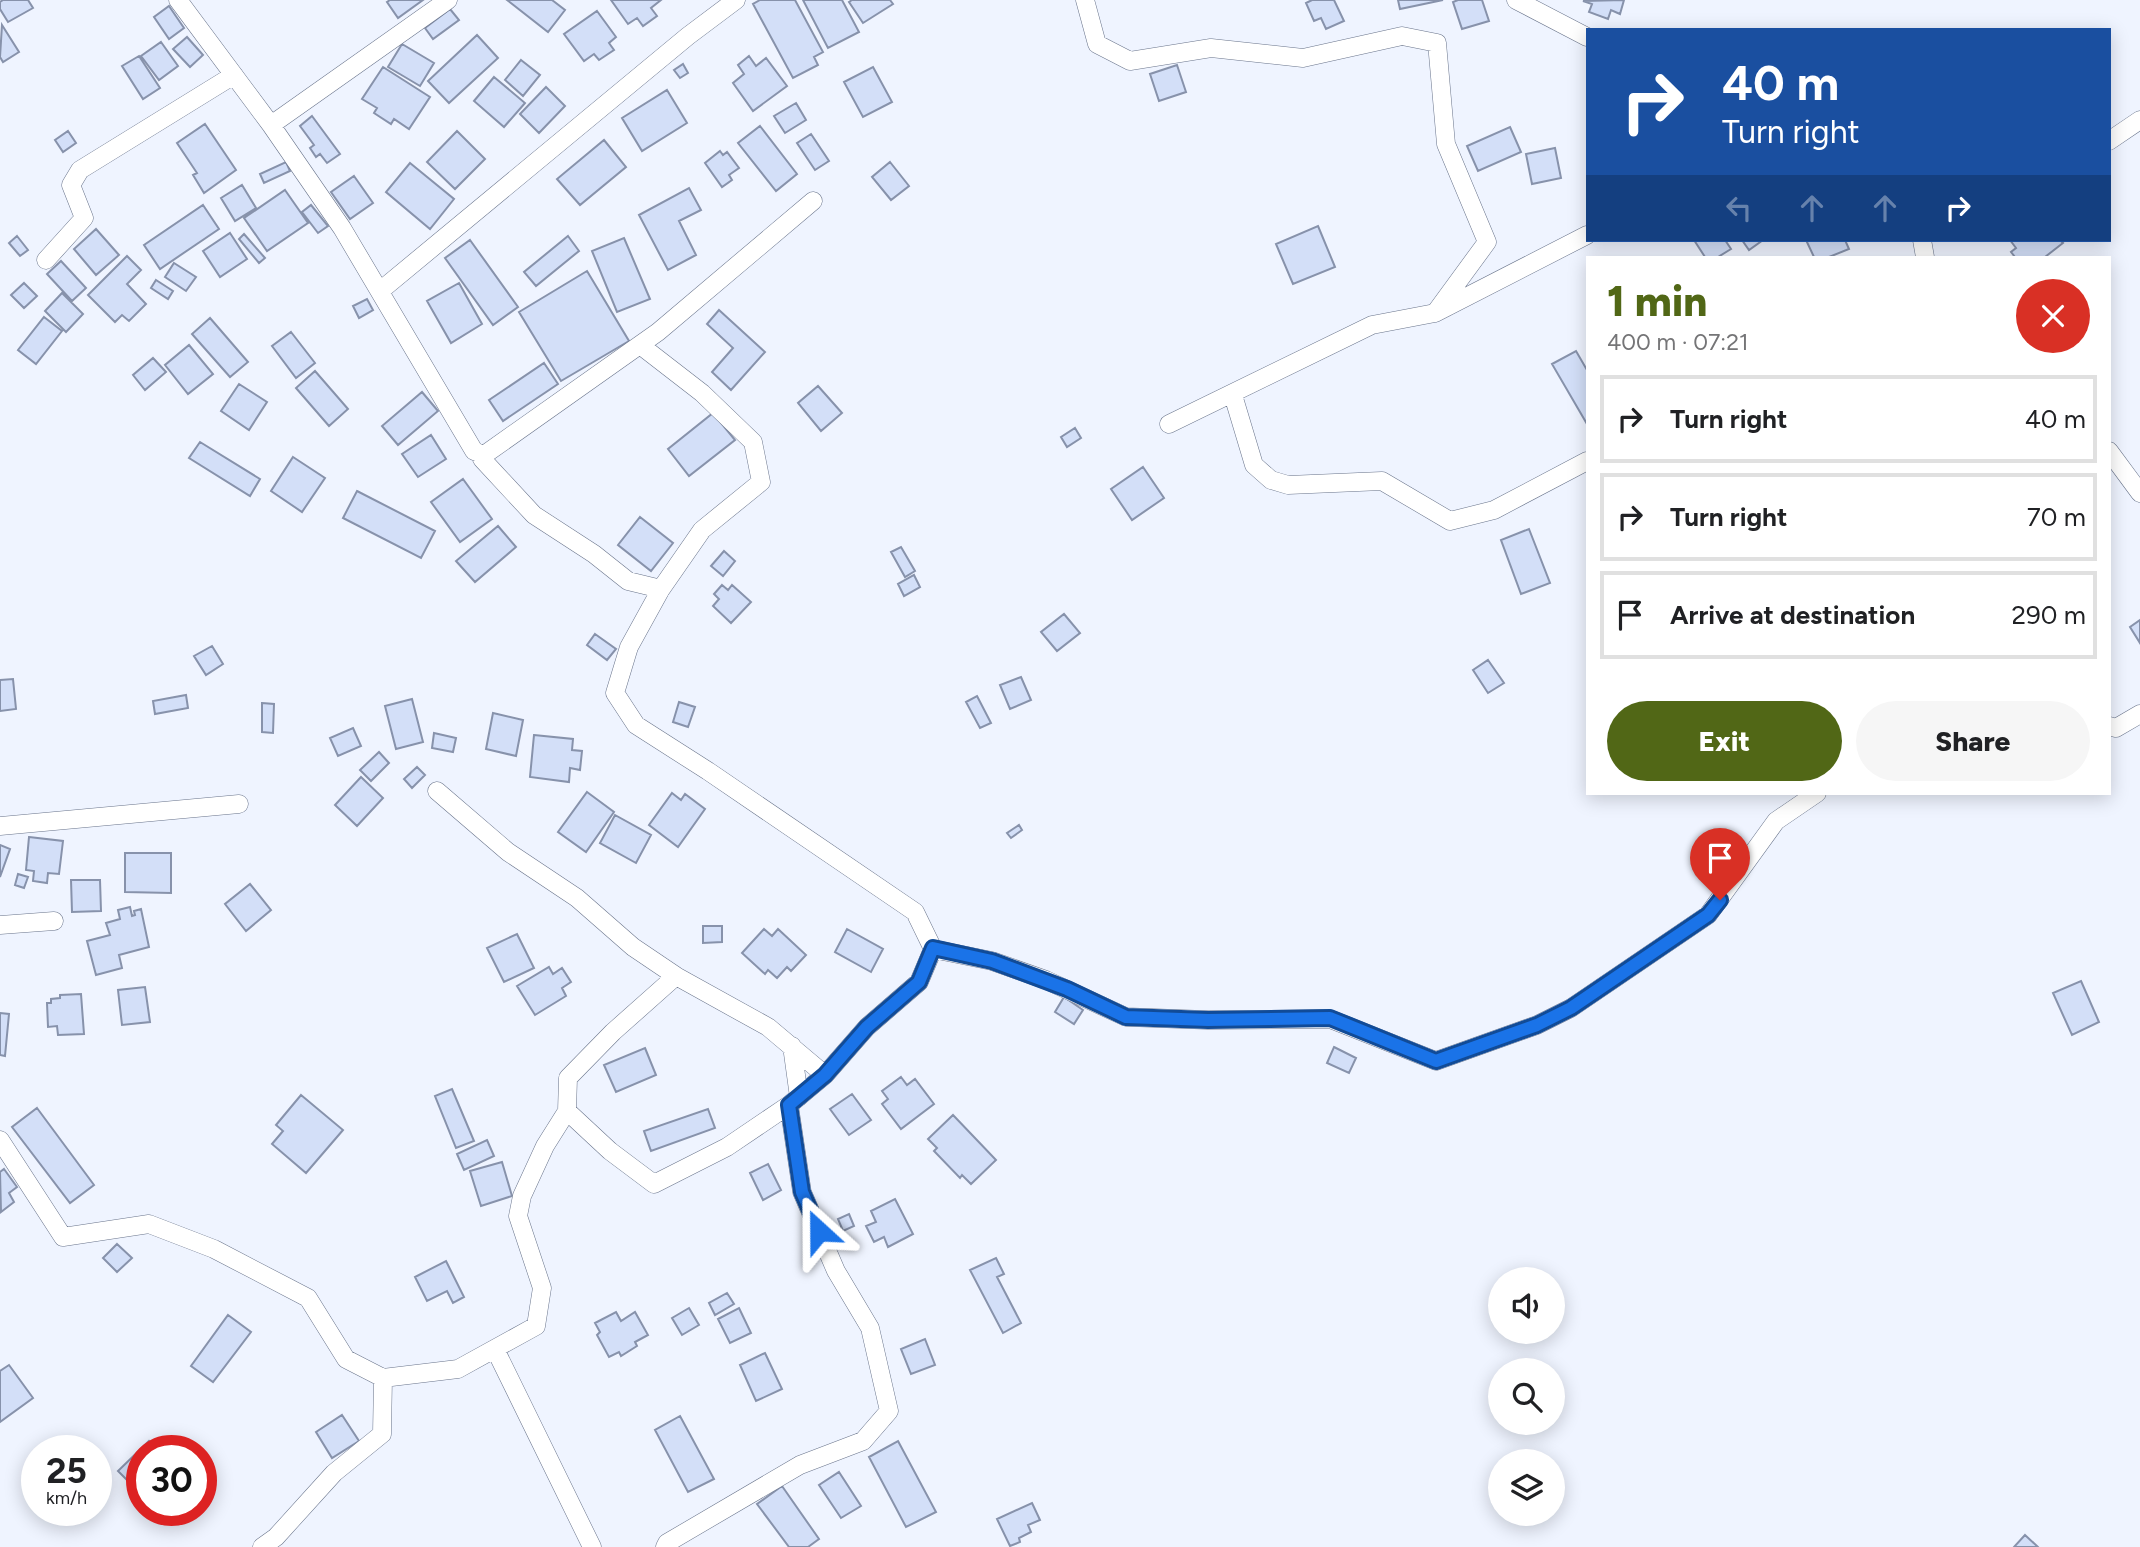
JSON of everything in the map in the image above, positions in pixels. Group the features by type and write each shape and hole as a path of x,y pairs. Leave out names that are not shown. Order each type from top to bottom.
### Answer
{"street":[{"path":"178,0 271,125 342,228 474,451 484,455"},
{"path":"271,125 448,0"},
{"path":"380,291 688,36 736,0"},
{"path":"1085,0 1097,44 1130,61 1211,48 1303,58 1402,36 1437,43 1446,144 1487,242 1434,313"},
{"path":"1516,0 1586,36"},
{"path":"46,260 84,218 71,186 80,170 234,75"},
{"path":"2111,140 2140,120"},
{"path":"661,589 628,581 534,515 482,459 658,332 813,201"},
{"path":"1170,424 1372,325 1434,313 1586,236"},
{"path":"567,1111 610,1151 654,1184 727,1147 794,1101 825,1075 867,1027 919,982 933,948 915,912 719,778 636,725 615,693 629,648 661,589 702,530 761,482 753,442 702,393 640,345"},
{"path":"1233,394 1254,465 1271,480 1289,485 1382,481 1450,521 1494,510 1586,462"},
{"path":"2111,454 2140,493"},
{"path":"2111,727 2116,728 2140,714"},
{"path":"437,791 508,852 577,898 633,947 676,976 768,1027 825,1075"},
{"path":"933,948 992,961 1056,985 1126,1017 1208,1020 1330,1018 1436,1061 1537,1025 1571,1008 1708,915 1776,821 1814,795"},
{"path":"0,827 239,804"},
{"path":"0,925 54,921"},
{"path":"0,1140 63,1237 149,1224 214,1249 308,1298 346,1359 383,1378 458,1369 536,1326 542,1288 518,1216 523,1196 545,1146 567,1111 568,1078 613,1032 676,976"},
{"path":"664,1547 800,1465 863,1441 889,1411 870,1328 836,1271 802,1192 792,1046"},
{"path":"495,1349 592,1547"},
{"path":"262,1547 276,1537 334,1473 382,1434 383,1378"}],"building":[{"path":"28,0 33,8 8,22 0,9 0,2"},
{"path":"423,0 398,18 387,2"},
{"path":"507,0 552,0 565,10 548,32"},
{"path":"611,0 661,0 651,8 657,16 643,26 637,18 628,24"},
{"path":"760,0 795,0 823,52 814,57 818,65 793,78 753,4"},
{"path":"803,0 842,0 859,32 828,48"},
{"path":"890,0 893,4 863,23 849,2"},
{"path":"1312,0 1334,0 1344,21 1326,29 1321,18 1314,21 1306,3"},
{"path":"1398,0 1443,0 1400,9"},
{"path":"1482,0 1489,21 1462,29 1453,2"},
{"path":"1624,0 1620,14 1611,10 1608,19 1589,12 1592,4 1583,1"},
{"path":"169,6 184,28 169,39 154,17"},
{"path":"450,9 459,20 433,39 425,28"},
{"path":"597,11 616,37 609,43 614,50 599,60 594,54 584,61 564,34"},
{"path":"2,25 19,52 3,62 0,57"},
{"path":"477,35 498,58 449,103 428,81"},
{"path":"187,37 203,55 190,67 173,49"},
{"path":"161,42 178,66 159,80 141,56"},
{"path":"402,44 434,63 420,86 388,67"},
{"path":"139,56 160,88 143,99 122,66"},
{"path":"749,56 756,66 766,58 787,86 753,111 733,83 744,74 738,65"},
{"path":"521,60 540,75 523,96 505,80"},
{"path":"683,64 688,73 680,78 674,70"},
{"path":"1177,65 1186,92 1159,101 1150,74"},
{"path":"383,67 430,97 409,129 394,119 391,124 374,113 377,108 362,99"},
{"path":"873,67 892,102 863,117 844,82"},
{"path":"494,77 525,103 504,127 474,101"},
{"path":"546,87 565,106 539,133 520,114"},
{"path":"667,90 687,123 642,151 622,118"},
{"path":"796,103 806,120 785,133 774,116"},
{"path":"312,116 340,154 327,163 320,154 316,157 310,148 314,145 300,126"},
{"path":"205,124 236,170 204,193 193,175 197,173 177,143"},
{"path":"760,126 797,174 776,191 738,143"},
{"path":"1510,127 1521,152 1478,171 1467,146"},
{"path":"68,131 76,143 63,152 55,140"},
{"path":"457,131 485,159 455,189 427,162"},
{"path":"811,134 829,161 815,170 797,143"},
{"path":"604,140 626,167 580,205 557,179"},
{"path":"1555,148 1561,178 1532,184 1526,154"},
{"path":"720,151 723,155 727,152 739,168 729,175 732,180 722,187 705,163"},
{"path":"286,162 290,171 264,183 260,174"},
{"path":"890,162 909,186 891,200 872,177"},
{"path":"410,163 454,199 430,229 386,192"},
{"path":"354,176 373,203 350,219 331,192"},
{"path":"242,185 256,208 235,221 221,198"},
{"path":"689,188 701,210 679,221 696,255 668,270 639,215"},
{"path":"285,190 308,223 267,251 244,218"},
{"path":"203,205 219,229 160,269 144,245"},
{"path":"311,205 328,226 318,233 302,212"},
{"path":"1318,226 1335,267 1293,284 1276,244"},
{"path":"96,229 119,255 96,275 74,249"},
{"path":"230,233 247,259 220,277 203,251"},
{"path":"244,234 265,258 259,263 239,239"},
{"path":"17,236 28,250 20,256 9,243"},
{"path":"568,236 579,251 536,286 524,272"},
{"path":"624,238 650,299 617,312 592,251"},
{"path":"470,240 518,307 493,325 445,258"},
{"path":"1695,242 1726,242 1731,249 1720,256 1704,256"},
{"path":"1743,242 1760,242 1749,250"},
{"path":"1807,242 1846,242 1849,249 1832,256 1814,256"},
{"path":"2012,242 2063,243 2046,256 2014,256 2011,252 2016,248"},
{"path":"127,256 141,270 127,284 146,304 129,321 122,315 115,322 88,295"},
{"path":"61,261 86,288 72,301 47,274"},
{"path":"174,263 196,277 186,291 165,277"},
{"path":"587,271 629,341 561,381 519,312"},
{"path":"156,280 173,291 168,299 151,288"},
{"path":"24,283 37,296 24,308 11,295"},
{"path":"459,283 482,324 451,343 427,301"},
{"path":"62,293 83,314 66,332 45,311"},
{"path":"367,299 373,310 359,318 353,306"},
{"path":"719,310 765,352 731,390 712,372 733,348 707,324"},
{"path":"44,317 62,331 36,364 18,350"},
{"path":"210,318 248,362 230,377 192,334"},
{"path":"291,332 315,363 296,378 272,346"},
{"path":"189,345 213,374 188,394 165,365"},
{"path":"1576,351 1586,368 1586,422 1552,364"},
{"path":"153,358 166,372 145,390 133,375"},
{"path":"544,363 558,384 503,421 489,400"},
{"path":"315,371 348,409 329,426 296,388"},
{"path":"239,384 267,402 249,430 221,411"},
{"path":"818,386 842,413 821,431 798,403"},
{"path":"422,392 438,411 398,445 382,426"},
{"path":"713,413 735,440 689,476 668,449"},
{"path":"1075,428 1081,438 1067,447 1061,437"},
{"path":"431,435 446,459 418,477 402,454"},
{"path":"200,442 260,479 250,496 189,458"},
{"path":"293,457 325,478 302,512 271,491"},
{"path":"1143,467 1164,498 1132,520 1111,489"},
{"path":"463,479 492,519 460,542 431,502"},
{"path":"357,491 435,531 421,558 343,518"},
{"path":"640,517 673,543 651,571 618,545"},
{"path":"498,526 516,547 475,582 456,561"},
{"path":"1529,529 1550,583 1521,594 1501,540"},
{"path":"901,547 915,571 905,577 891,552"},
{"path":"724,551 735,561 723,576 711,566"},
{"path":"914,575 920,587 904,596 898,584"},
{"path":"722,585 728,590 732,585 751,602 731,623 713,606 719,599 714,594"},
{"path":"1064,614 1080,633 1057,651 1041,632"},
{"path":"2140,620 2140,643 2130,627"},
{"path":"595,634 616,649 607,660 587,645"},
{"path":"212,646 223,664 206,675 194,656"},
{"path":"1488,660 1504,683 1488,693 1473,670"},
{"path":"1021,677 1031,700 1010,709 1000,685"},
{"path":"13,679 16,709 0,711 0,680"},
{"path":"186,695 188,708 155,714 153,701"},
{"path":"977,696 991,723 980,728 966,702"},
{"path":"412,699 423,742 396,749 385,706"},
{"path":"679,702 695,707 688,727 673,722"},
{"path":"262,703 274,704 273,733 262,732"},
{"path":"493,713 523,720 516,756 486,749"},
{"path":"353,728 361,746 338,756 330,738"},
{"path":"434,733 456,738 453,752 432,748"},
{"path":"534,735 573,739 572,750 582,751 580,770 570,768 569,782 530,777"},
{"path":"379,752 389,763 371,781 360,770"},
{"path":"417,767 425,775 412,788 404,779"},
{"path":"361,777 383,798 357,826 335,805"},
{"path":"587,792 614,812 586,852 558,832"},
{"path":"672,793 681,800 685,794 705,809 678,847 649,825"},
{"path":"615,815 651,835 636,863 600,843"},
{"path":"1019,825 1022,830 1011,838 1007,833"},
{"path":"29,837 63,841 59,874 48,873 47,883 33,881 34,871 26,870"},
{"path":"0,845 10,849 0,877"},
{"path":"125,853 171,853 171,893 125,892"},
{"path":"18,874 28,877 24,888 15,885"},
{"path":"71,880 100,880 101,911 72,912"},
{"path":"250,884 271,910 246,931 225,904"},
{"path":"130,907 132,916 135,915 134,911 141,909 149,947 119,955 122,968 96,975 87,941 110,935 106,923 120,919 118,910"},
{"path":"703,926 722,926 722,942 703,943"},
{"path":"764,929 772,936 778,929 806,955 791,971 787,967 777,978 768,970 765,974 742,953"},
{"path":"847,929 883,949 871,972 835,952"},
{"path":"517,934 534,968 504,982 487,948"},
{"path":"549,967 553,974 562,968 571,982 562,988 566,996 535,1015 517,986"},
{"path":"2081,981 2099,1022 2072,1035 2053,993"},
{"path":"145,987 150,1022 122,1025 118,990"},
{"path":"81,994 84,1034 58,1035 57,1026 48,1027 47,1003 51,1003 51,999 60,998 60,995"},
{"path":"1064,997 1083,1010 1074,1024 1055,1012"},
{"path":"0,1013 9,1014 5,1056 0,1055"},
{"path":"1334,1047 1356,1058 1349,1073 1327,1063"},
{"path":"645,1048 656,1075 616,1092 604,1065"},
{"path":"901,1077 907,1085 915,1079 934,1104 901,1129 882,1104 888,1099 882,1091"},
{"path":"452,1089 474,1141 456,1148 435,1096"},
{"path":"852,1094 871,1120 849,1135 830,1109"},
{"path":"301,1095 343,1130 306,1173 272,1144 283,1131 276,1125"},
{"path":"37,1108 94,1185 70,1203 12,1127"},
{"path":"708,1109 715,1128 651,1151 644,1131"},
{"path":"953,1115 996,1160 971,1184 962,1175 960,1178 934,1151 937,1148 928,1139"},
{"path":"487,1140 494,1156 464,1170 457,1154"},
{"path":"502,1162 512,1196 481,1206 470,1171"},
{"path":"768,1164 781,1190 763,1200 750,1173"},
{"path":"4,1169 17,1187 9,1193 14,1202 1,1212 0,1172"},
{"path":"895,1199 913,1234 888,1247 884,1237 874,1242 866,1226 876,1222 871,1211"},
{"path":"849,1214 854,1226 843,1231 838,1219"},
{"path":"117,1244 132,1258 117,1272 103,1258"},
{"path":"996,1258 1004,1274 997,1277 1021,1323 1003,1333 970,1270"},
{"path":"446,1261 464,1297 453,1303 447,1291 427,1301 415,1277"},
{"path":"727,1293 734,1304 715,1315 709,1303"},
{"path":"689,1308 699,1325 682,1335 672,1318"},
{"path":"739,1308 751,1333 730,1343 718,1319"},
{"path":"616,1312 621,1321 635,1312 648,1335 635,1342 637,1346 621,1356 619,1352 609,1357 597,1335 600,1332 595,1323"},
{"path":"228,1315 251,1332 213,1382 191,1366"},
{"path":"925,1339 935,1365 911,1374 901,1349"},
{"path":"765,1353 782,1389 756,1401 740,1365"},
{"path":"9,1365 33,1398 0,1422 0,1371"},
{"path":"342,1415 359,1441 332,1458 316,1432"},
{"path":"680,1416 714,1479 688,1492 655,1430"},
{"path":"898,1441 936,1512 906,1527 869,1457"},
{"path":"126,1463 126,1479 118,1471"},
{"path":"839,1472 861,1506 841,1518 819,1485"},
{"path":"782,1486 819,1539 808,1547 789,1547 757,1504"},
{"path":"1032,1503 1040,1520 1028,1525 1031,1532 1019,1538 1020,1542 1010,1546 997,1519"},
{"path":"2025,1535 2038,1547 2014,1547"}],"route":[{"path":"819,1231 802,1192 789,1105 825,1075 867,1027 919,982 933,948 992,961 1046,980 1126,1017 1208,1020 1330,1018 1436,1061 1537,1025 1571,1008 1708,915 1720,900"}]}
